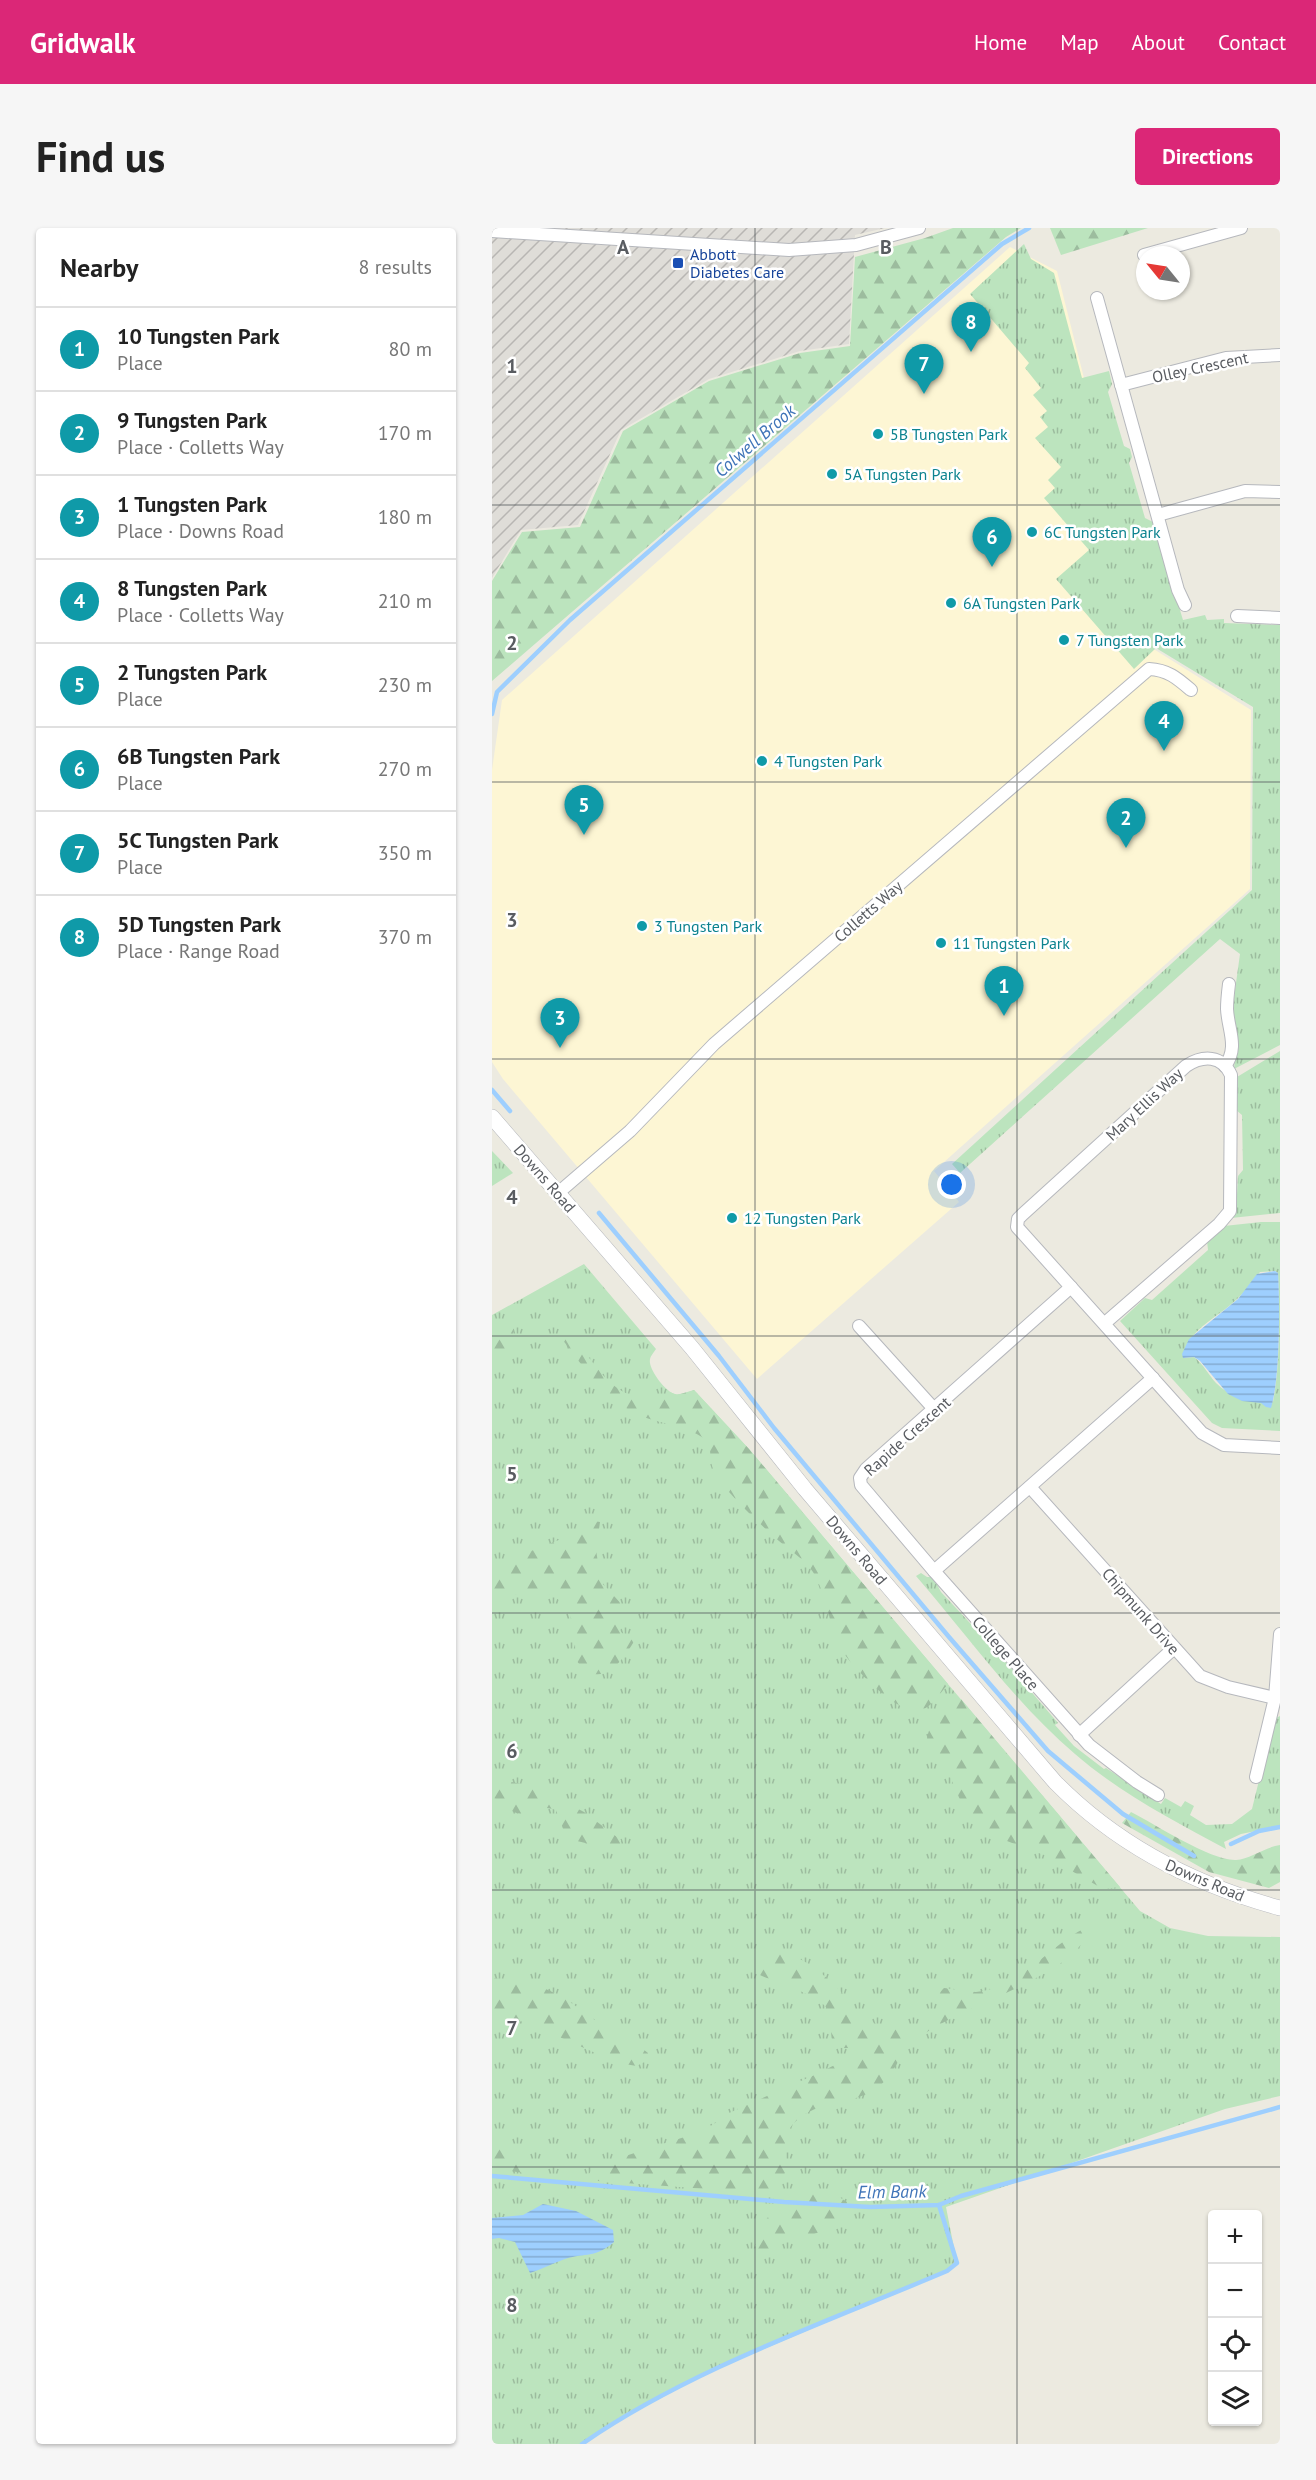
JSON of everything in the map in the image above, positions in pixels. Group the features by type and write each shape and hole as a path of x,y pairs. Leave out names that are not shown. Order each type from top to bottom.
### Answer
{"street":[{"path":"492,231 789,250 856,245 919,228"},
{"path":"1176,246 1241,228"},
{"path":"1097,298 1179,590 1185,604"},
{"name":"Olley Crescent","path":"1121,385 1226,358 1280,355"},
{"path":"1158,515 1245,491 1280,492"},
{"path":"1237,616 1280,618"},
{"name":"Colletts Way","path":"558,1193 630,1131 714,1044 1149,669 1163,670 1176,677 1191,690"},
{"path":"1105,1323 1219,1224 1230,1211 1231,1075 1225,1066 1231,1058 1233,1038 1227,1008 1229,984"},
{"name":"Mary Ellis Way","path":"1225,1066 1209,1058 1196,1060 1186,1065 1018,1219 1017,1227 1202,1433 1224,1445 1280,1448"},
{"name":"Downs Road","path":"492,1117 692,1348 747,1418 921,1627 1054,1782 1078,1806 1123,1839 1166,1864 1228,1892 1280,1908"},
{"name":"Rapide Crescent","path":"934,1571 861,1485 860,1478 866,1469 1071,1287"},
{"path":"859,1326 935,1410"},
{"path":"934,1571 1152,1378"},
{"name":"Chipmunk Drive","path":"1029,1487 1191,1668 1210,1682 1275,1698"},
{"name":"College Place","path":"934,1571 1079,1735 1114,1765 1158,1795"},
{"path":"1256,1777 1275,1698 1280,1634"},
{"path":"1079,1735 1174,1648"}],"shaded area":[{"path":"492,228 885,228 855,235 849,344 800,351 709,379 621,430 578,525 521,530 492,578"},
{"path":"1010,247 1057,271 1152,648 1251,710 1250,889 934,1171 959,1202 757,1379 503,1079 492,1062 492,770 502,700"}],"green space":[{"path":"953,228 1021,228 1006,237 492,681 492,581 522,532 580,527 623,431 709,381 800,353 850,346 855,257"},
{"path":"1050,228 1148,228 1061,255"},
{"path":"1024,244 1031,259 1054,273 1082,378 1109,371 1112,384 1108,392 1124,446 1130,449 1132,457 1129,463 1145,518 1153,522 1183,620 1205,615 1207,620 1224,619 1224,623 1280,625 1280,1045 1234,1069 1237,1036 1232,1012 1240,954 1220,939 960,1173 952,1164 1252,890 1253,707 1156,648 1134,669 1056,579 1089,550 1044,498 1055,488 1048,480 1061,467 1035,438 1048,427 1040,417 1047,411 1033,395 1041,388 1025,368 1029,363 970,294"},
{"path":"1280,1051 1280,1213 1231,1218 1236,1212 1238,1176 1243,1170 1242,1115 1236,1110 1237,1077"},
{"path":"492,1151 513,1173 492,1186"},
{"path":"1280,1222 1280,1431 1222,1428 1212,1423 1120,1321 1145,1298 1152,1300 1208,1250 1207,1241 1224,1226","holes":["1275,1271 1278,1273 1278,1356 1273,1402 1243,1399 1229,1393 1216,1383 1194,1357 1183,1358 1190,1340 1197,1332 1239,1297 1260,1272"]},
{"path":"584,1264 656,1349 650,1363 663,1386 675,1394 694,1390 749,1449 1140,1911 1170,1928 1208,1936 1280,1937 1280,2096 1225,2109 946,2207 957,2263 947,2271 712,2371 604,2428 582,2444 492,2444 492,1315"},
{"path":"507,1324 513,1329 513,1358 492,1368 492,1332"},
{"path":"564,1333 615,1387 626,1393 651,1398 670,1392 677,1395 694,1390 749,1449 948,1684 933,1702 922,1710 900,1706 861,1674 834,1638 824,1598 813,1572 720,1482 711,1463 710,1443 693,1432 641,1416 616,1402 579,1362 562,1339 561,1334"},
{"path":"585,1522 600,1522 596,1550 601,1582 626,1609 620,1631 624,1635 637,1636 618,1663 611,1670 602,1674 594,1674 585,1670 576,1660 570,1615 559,1600 548,1594 528,1591 492,1600 492,1571 531,1551 574,1534"},
{"path":"921,1573 927,1577 933,1577 941,1592 998,1653 1058,1723 1055,1725 1074,1746 1104,1769 1106,1768 1161,1804 1165,1798 1181,1807 1185,1801 1194,1806 1190,1815 1206,1825 1232,1824 1252,1809 1274,1719 1280,1716 1280,1826 1241,1834 1224,1842 1226,1849 1148,1806 1110,1781 1053,1734 1012,1691 916,1576"},
{"path":"961,1699 1120,1887 1103,1889 1044,1855 1007,1841 981,1825 961,1802 946,1767 927,1740 928,1733 938,1716"},
{"path":"492,1778 536,1787 584,1812 621,1840 621,1846 615,1850 577,1841 565,1834 556,1810 541,1808 528,1814 521,1814 511,1810 502,1802 492,1798"},
{"path":"1131,1812 1183,1841 1225,1859 1241,1859 1280,1845 1280,1882 1269,1888 1209,1872 1122,1823"},
{"path":"1087,1927 1096,1927 1103,1931 1086,1940 1070,1956 1050,1970 1013,1990 955,2016 919,2037 906,2050 879,2087 862,2096 814,2109 796,2121 789,2129 786,2138 785,2172 774,2191 734,2191 598,2181 589,2174 594,2166 697,2133 729,2113 860,2052 861,2048 836,2046 831,2037 828,2010 824,2005 801,1992 760,1975 755,1970 758,1961 767,1952 780,1951 807,1963 830,1981 862,2016 886,2028 900,2029 914,2026 932,2013 939,2002 939,1993 944,1988 976,1992 1007,1983"},
{"path":"492,1978 533,1983 563,1997 610,2031 639,2046 648,2053 647,2060 637,2066 618,2063 528,2023 515,2020 492,2030"},
{"path":"492,2143 510,2149 520,2156 531,2171 529,2174 492,2168"},
{"path":"802,2189 836,2195 847,2202 845,2209 826,2229 806,2236 782,2238 777,2244 777,2250 770,2254 760,2253 755,2246 766,2220 779,2205"}],"water":[{"path":"1275,1271 1278,1273 1279,1342 1271,1408 1261,1403 1242,1401 1228,1394 1200,1361 1194,1357 1183,1358 1182,1354 1189,1339 1238,1299 1257,1274"},
{"path":"543,2204 576,2211 613,2230 614,2242 596,2253 565,2259 530,2273 515,2242 499,2238 492,2239 492,2218 523,2215"}],"waterway":[{"name":"Colwell Brook","path":"492,714 497,692 570,620 1002,244 1029,228"},
{"path":"492,1090 510,1111"},
{"path":"599,1213 719,1356 774,1428 1048,1751 1123,1814 1194,1856"},
{"path":"1231,1844 1259,1831 1280,1827"},
{"name":"Elm Bank","path":"492,2176 784,2202 870,2207 939,2205 961,2196 1280,2107"},
{"path":"582,2444 623,2417 712,2370 947,2271 957,2263 939,2205"}],"place":[{"name":"Abbott Diabetes Care","path":"678,263"},
{"name":"5D Tungsten Park","path":"971,352"},
{"name":"5C Tungsten Park","path":"924,394"},
{"name":"5B Tungsten Park","path":"878,434"},
{"name":"5A Tungsten Park","path":"832,474"},
{"name":"6C Tungsten Park","path":"1032,532"},
{"name":"6B Tungsten Park","path":"992,567"},
{"name":"6A Tungsten Park","path":"951,603"},
{"name":"7 Tungsten Park","path":"1064,640"},
{"name":"8 Tungsten Park","path":"1164,751"},
{"name":"4 Tungsten Park","path":"762,761"},
{"name":"2 Tungsten Park","path":"584,835"},
{"name":"9 Tungsten Park","path":"1126,848"},
{"name":"3 Tungsten Park","path":"642,926"},
{"name":"11 Tungsten Park","path":"941,943"},
{"name":"10 Tungsten Park","path":"1004,1016"},
{"name":"1 Tungsten Park","path":"560,1048"},
{"name":"12 Tungsten Park","path":"732,1218"}]}
